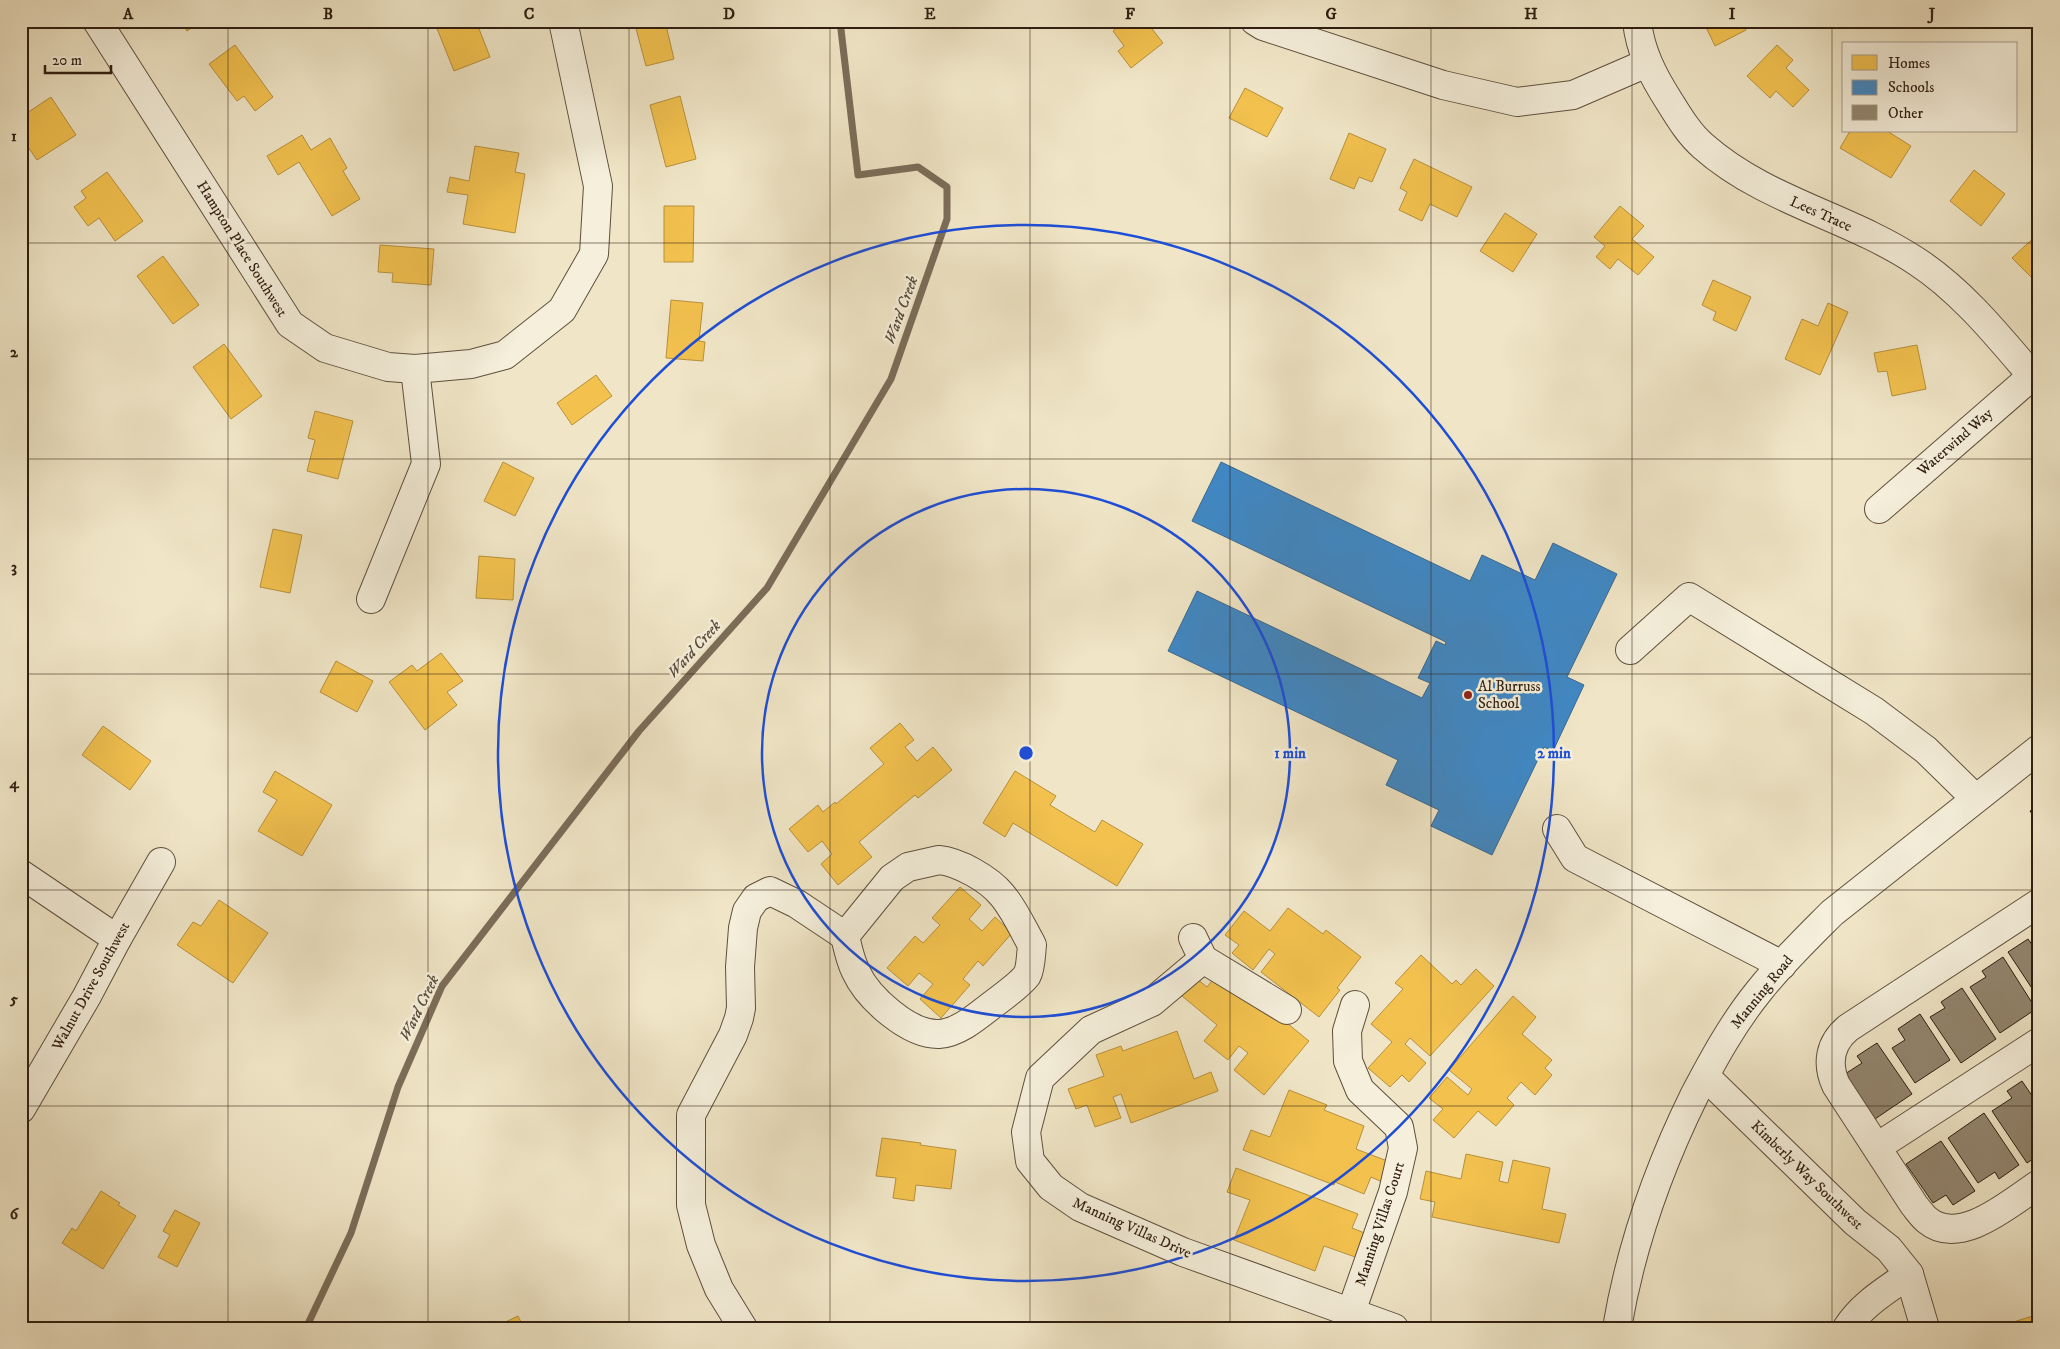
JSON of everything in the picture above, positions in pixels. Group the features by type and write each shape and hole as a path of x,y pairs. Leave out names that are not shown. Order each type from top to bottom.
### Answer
{"street":[{"name":"Hampton Place Southwest","path":"97,21 290,324 326,348 388,367 415,369 471,364 504,355 562,310 594,254 598,186 563,21"},
{"path":"1255,21 1263,26 1443,85 1517,102 1573,95 1647,63"},
{"name":"Lees Trace","path":"1636,21 1638,38 1647,63 1684,124 1702,145 1752,182 1886,242 1917,261 1945,282 1971,308 2035,380"},
{"path":"371,599 426,464 415,369"},
{"name":"Waterwind Way","path":"1879,509 2035,380"},
{"path":"1630,650 1689,597 1874,711 1926,750 1975,798"},
{"name":"Manning Road","path":"1617,1328 1632,1255 1658,1176 1678,1128 1723,1041 1742,1014 1782,965 1832,913 2039,749"},
{"path":"1557,829 1575,858 1782,965"},
{"path":"743,1328 719,1289 701,1245 691,1205 691,1115 733,1035 742,1008 740,967 743,928 747,911 756,898 770,891 797,904 845,936 849,956 857,974 890,1014 912,1027 938,1034 953,1030 978,1016 1027,975 1032,945 1002,894 972,872 952,862 939,860 908,867 892,878 845,936"},
{"name":"Walnut Drive Southwest","path":"21,1109 87,996 161,862"},
{"path":"21,874 117,939"},
{"path":"2039,903 1848,1028 1838,1037 1830,1056 1833,1078 1914,1205 1926,1220 1948,1229 1973,1226 2039,1184"},
{"name":"Manning Villas Drive","path":"1287,1010 1198,949 1152,1002 1091,1030 1040,1078 1026,1132 1030,1162 1051,1186 1080,1207 1182,1252 1394,1328"},
{"name":"Manning Villas Court","path":"1351,1312 1393,1192 1403,1148 1399,1127 1360,1090 1348,1061 1347,1032 1355,1005"},
{"path":"1877,1147 2039,1042"},
{"name":"Kimberly Way Southwest","path":"1705,1076 1855,1222 1889,1249 1909,1274"},
{"path":"1847,1328 1854,1317 1869,1303 1909,1274 1925,1328"}],"building: Homes":[{"path":"180,21 202,21 187,31"},
{"path":"434,21 476,21 490,57 454,71"},
{"path":"634,21 665,21 674,59 646,66"},
{"path":"1126,21 1146,21 1163,43 1131,68 1118,51 1124,46 1113,31"},
{"path":"1703,21 1741,21 1746,30 1715,46"},
{"path":"235,45 273,97 255,111 244,96 237,101 209,64"},
{"path":"1777,45 1793,60 1786,68 1809,90 1793,107 1776,91 1770,98 1747,76"},
{"path":"1245,88 1283,108 1267,137 1229,118"},
{"path":"680,96 696,159 666,167 650,105"},
{"path":"51,97 76,135 37,160 21,137 21,117"},
{"path":"1849,132 1889,132 1911,146 1891,178 1840,148"},
{"path":"1349,133 1386,149 1372,182 1359,177 1354,189 1330,179"},
{"path":"302,135 311,150 330,138 347,168 343,171 360,199 332,216 299,162 278,175 267,156"},
{"path":"475,146 519,153 515,172 525,174 515,233 463,224 468,195 447,192 450,177 469,181"},
{"path":"1414,159 1472,187 1457,217 1430,204 1422,221 1399,210 1407,192 1400,188"},
{"path":"1974,170 2005,194 1981,226 1950,201"},
{"path":"107,172 143,221 115,241 99,218 88,226 74,207 86,198 81,191"},
{"path":"664,206 694,206 693,262 664,262"},
{"path":"1620,206 1644,226 1632,239 1654,257 1638,275 1618,259 1610,269 1596,257 1605,246 1594,237"},
{"path":"1505,213 1537,234 1513,272 1480,251"},
{"path":"2039,233 2039,285 2012,258"},
{"path":"380,245 434,249 431,285 392,282 393,273 378,272"},
{"path":"163,256 199,305 173,324 137,276"},
{"path":"1713,280 1751,297 1736,331 1713,320 1716,312 1702,305"},
{"path":"671,300 703,303 699,341 705,342 703,361 666,358"},
{"path":"1828,303 1848,312 1820,375 1785,359 1802,319 1818,326"},
{"path":"224,344 262,396 231,419 193,367"},
{"path":"1917,345 1926,389 1892,396 1887,371 1878,372 1874,353"},
{"path":"596,375 612,396 572,425 557,403"},
{"path":"315,411 353,421 338,479 307,471 315,440 308,438"},
{"path":"503,462 534,478 515,516 484,501"},
{"path":"273,529 302,535 290,593 260,587"},
{"path":"479,556 515,559 513,600 476,598"},
{"path":"441,653 463,681 447,692 457,705 425,730 389,682 412,665 417,671"},
{"path":"336,661 373,681 357,712 320,692"},
{"path":"900,723 914,740 905,747 917,761 933,747 952,770 918,798 915,795 859,842 872,857 838,885 821,864 832,854 822,841 808,852 789,829 818,805 823,812 835,802 836,804 884,764 870,748"},
{"path":"103,726 151,761 130,790 82,755"},
{"path":"275,771 332,805 302,856 258,831 277,800 263,792"},
{"path":"1015,771 1056,796 1050,805 1095,832 1102,820 1143,844 1117,886 1013,823 1005,837 983,823"},
{"path":"960,887 981,905 969,919 982,931 995,917 1012,933 983,966 978,961 963,979 970,985 941,1018 920,999 933,984 919,973 908,986 887,968 915,936 923,943 940,925 932,918"},
{"path":"219,900 268,933 233,983 177,945 193,922 201,926"},
{"path":"1288,908 1323,934 1326,930 1361,957 1337,988 1340,990 1319,1017 1261,972 1275,954 1269,949 1253,970 1232,953 1239,945 1225,935 1244,911 1270,931"},
{"path":"1421,955 1452,984 1456,980 1461,985 1476,969 1494,986 1430,1056 1410,1038 1405,1044 1426,1063 1409,1082 1402,1075 1390,1087 1368,1068 1392,1042 1371,1024 1403,989 1395,983"},
{"path":"1218,973 1245,989 1309,1041 1264,1095 1234,1070 1248,1053 1239,1046 1228,1060 1204,1041 1217,1025 1182,996 1196,978 1207,987"},
{"path":"1513,996 1536,1017 1522,1034 1552,1060 1545,1068 1552,1075 1535,1095 1521,1082 1507,1098 1514,1105 1496,1126 1478,1111 1454,1138 1433,1120 1443,1109 1429,1098 1447,1077 1468,1095 1472,1089 1449,1070"},
{"path":"1177,1031 1194,1079 1211,1072 1218,1091 1131,1123 1121,1094 1113,1097 1121,1118 1095,1127 1087,1105 1076,1109 1068,1089 1104,1076 1096,1055 1121,1046 1123,1051"},
{"path":"1289,1090 1327,1105 1324,1110 1364,1126 1356,1149 1390,1162 1382,1182 1371,1177 1364,1194 1335,1182 1334,1185 1243,1150 1251,1130 1270,1137"},
{"path":"882,1138 956,1150 951,1189 916,1185 914,1201 893,1198 896,1178 876,1176"},
{"path":"1466,1154 1503,1162 1499,1181 1508,1183 1513,1160 1550,1168 1542,1209 1566,1214 1559,1243 1432,1217 1435,1202 1420,1199 1426,1171 1461,1179"},
{"path":"1236,1168 1358,1214 1352,1228 1367,1234 1358,1258 1324,1246 1315,1271 1234,1240 1250,1200 1227,1192"},
{"path":"101,1191 120,1203 118,1205 136,1216 103,1269 62,1243 72,1228 76,1231"},
{"path":"175,1210 200,1223 177,1267 158,1257 170,1235 163,1231"},
{"path":"2039,1314 2039,1328 2008,1328 2007,1324"},
{"path":"518,1316 524,1328 493,1328"}],"building: Schools":[{"path":"1221,462 1470,581 1482,555 1535,580 1553,543 1617,574 1567,677 1584,685 1553,751 1544,747 1492,855 1431,826 1439,810 1386,785 1398,760 1168,651 1197,591 1422,698 1430,683 1418,678 1436,641 1445,645 1446,642 1192,521"}],"building: Other":[{"path":"2039,805 2039,824 2030,811"},
{"path":"2028,939 2033,946 2039,942 2039,999 2008,952"},
{"path":"2003,957 2036,1009 2000,1033 1970,987 1986,977 1982,971"},
{"path":"1962,988 1996,1039 1961,1063 1930,1017 1945,1008 1941,1002"},
{"path":"1920,1014 1950,1060 1915,1083 1892,1048 1905,1040 1898,1029"},
{"path":"1877,1043 1912,1094 1875,1119 1845,1074 1862,1063 1857,1056"},
{"path":"2022,1081 2039,1106 2039,1155 2027,1163 1992,1111 2012,1098 2007,1091"},
{"path":"1984,1113 2019,1165 1999,1179 1995,1172 1978,1183 1948,1138"},
{"path":"1941,1141 1975,1191 1953,1205 1946,1195 1933,1203 1906,1164"}],"waterway":[{"name":"Ward Creek","path":"306,1328 351,1233 398,1087 442,986 639,731 767,588 891,379 947,219 947,187 918,167 858,175 840,21"}],"place":[{"name":"Al Burruss School","path":"1468,695"}]}
